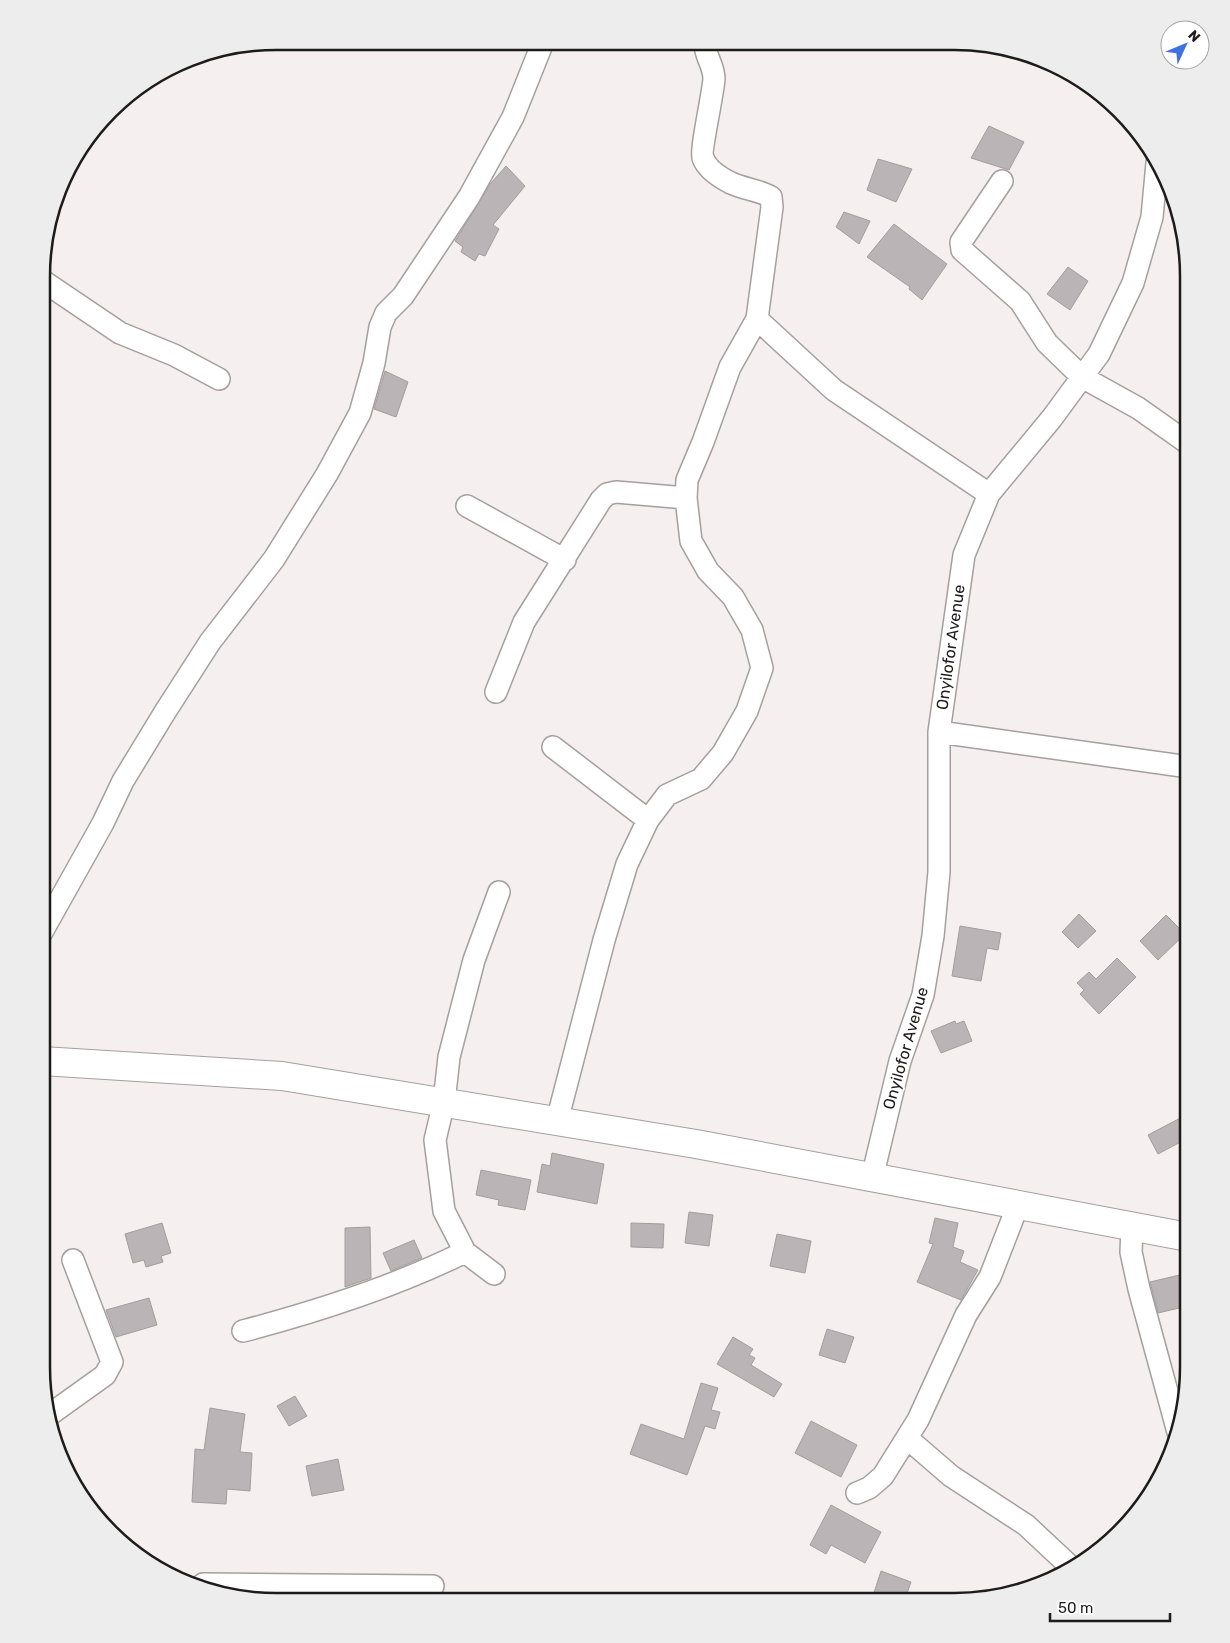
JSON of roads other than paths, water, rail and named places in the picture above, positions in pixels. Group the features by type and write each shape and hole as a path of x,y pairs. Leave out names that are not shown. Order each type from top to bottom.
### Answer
{"main road":[{"path":"50,1062 282,1076 696,1144 1180,1235"}],"street":[{"path":"50,918 103,823 123,781 165,712 210,642 274,559 327,474 360,413 374,363 380,327 386,313 403,296 469,198 513,117 540,50"},
{"path":"557,1121 604,940 627,864 648,820 667,795 701,779 723,753 747,711 762,668 752,630 733,597 708,571 691,541 686,498 687,480 706,435 730,367 757,320 772,207 771,197 731,183 708,168 703,158 701,152 709,118 714,78 712,61 705,50"},
{"name":"Onyilofor Avenue","path":"872,1178 900,1061 923,995 933,936 939,872 938,732 964,556 989,494 1052,418 1099,354 1133,283 1152,217 1156,174"},
{"path":"1002,181 961,242 962,250 1020,301 1047,344 1082,377 1138,408 1180,438"},
{"path":"50,286 120,333 174,355 219,379"},
{"path":"757,320 834,390 989,494"},
{"path":"496,692 524,622 565,560 600,500 607,494 616,492 686,498"},
{"path":"467,506 565,560"},
{"path":"938,732 1180,766"},
{"path":"553,747 648,820"},
{"path":"494,1274 465,1252 444,1211 435,1140 444,1102 449,1057 456,1028 474,960 499,892"},
{"path":"857,1493 869,1488 882,1476 918,1420 966,1315 990,1276 1018,1205"},
{"path":"1132,1227 1131,1252 1139,1289 1174,1418"},
{"path":"243,1331 300,1316 418,1275 465,1252"},
{"path":"54,1411 105,1375 112,1362 73,1260"},
{"path":"907,1438 951,1476 1026,1525 1067,1563"},
{"path":"215,1584 433,1586"}]}
